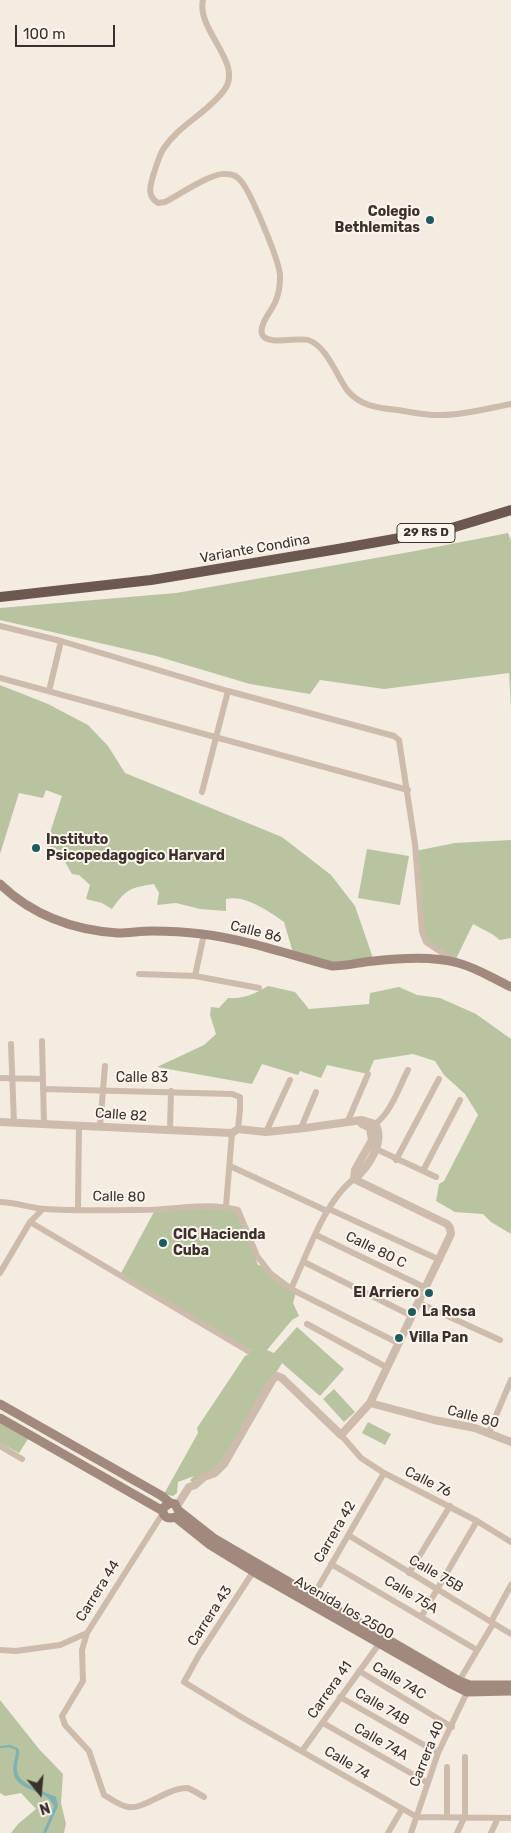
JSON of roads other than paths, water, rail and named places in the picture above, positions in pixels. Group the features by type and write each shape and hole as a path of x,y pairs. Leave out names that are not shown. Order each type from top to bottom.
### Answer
{"highway":[{"name":"Variante Condina","path":"0,597 151,580 338,549 445,530 511,510"}],"main road":[{"name":"Calle 86","path":"0,884 29,906 54,920 84,928 119,933 153,931 204,934 332,966 346,966 374,960 444,960 460,964 511,987"},
{"name":"Avenida los 2500","path":"0,1404 162,1496 176,1507 210,1545 256,1568 459,1681 469,1689 511,1685"},
{"name":"Avenida los 2500","path":"0,1418 163,1512 168,1518 176,1507"},
{"path":"163,1512 165,1506 176,1507"},
{"name":"Avenida los 2500","path":"311,1600 379,1644 469,1689 511,1692"}],"street":[{"path":"204,0 202,4 204,18 229,70 228,82 221,93 185,125 163,148 152,181 150,192 152,199 158,203 165,202 218,174 233,175 239,179 247,189 272,247 281,274 277,299 262,328 262,335 265,339 272,341 296,339 309,340 316,344 329,359 347,389 361,402 382,408 432,415 456,414 511,404"},
{"path":"0,626 61,641 228,691 394,736 399,740 408,790 415,844 422,932 426,942 433,948 460,964"},
{"path":"49,691 61,641"},
{"path":"0,678 408,790"},
{"path":"202,792 228,691"},
{"path":"195,976 204,934"},
{"path":"139,974 195,976 259,988"},
{"path":"42,1042 44,1124"},
{"path":"11,1044 14,1122"},
{"path":"100,1126 105,1066"},
{"path":"398,1343 291,1289 328,1210 346,1185 361,1174 376,1150 379,1133 375,1124 381,1120 390,1106 408,1070"},
{"path":"354,1179 355,1170 370,1146 372,1135 370,1128 366,1125 349,1123 368,1074"},
{"path":"0,1078 43,1079"},
{"path":"396,1160 439,1079"},
{"path":"266,1132 290,1080"},
{"name":"Calle 83","path":"43,1088 232,1094 240,1097 240,1109 235,1131"},
{"path":"170,1130 171,1091"},
{"path":"300,1128 316,1092"},
{"path":"423,1171 460,1100"},
{"name":"Calle 82","path":"0,1122 170,1130 266,1132 362,1120 375,1124"},
{"path":"78,1209 79,1125"},
{"path":"226,1206 235,1131"},
{"path":"376,1150 436,1177"},
{"path":"230,1166 440,1260"},
{"path":"340,1435 370,1403 451,1234 447,1224 354,1179"},
{"name":"Calle 80","path":"0,1202 15,1202 43,1209 140,1210 190,1208 198,1205 226,1206 238,1210 251,1244 263,1266 291,1289"},
{"path":"0,1273 30,1222 43,1209"},
{"path":"30,1222 248,1351"},
{"name":"Calle 80 C","path":"316,1235 426,1288"},
{"path":"304,1262 412,1316"},
{"path":"419,1303 500,1340"},
{"path":"307,1324 386,1367"},
{"name":"Calle 76","path":"176,1507 190,1488 204,1477 215,1473 224,1464 273,1379 277,1376 282,1378 361,1458 384,1473 477,1520 511,1542"},
{"path":"489,1432 511,1380"},
{"name":"Calle 80","path":"370,1403 489,1432 511,1442"},
{"path":"0,1446 22,1460"},
{"name":"Carrera 42","path":"311,1600 384,1473"},
{"path":"409,1573 450,1506"},
{"name":"Carrera 44","path":"163,1512 87,1633 82,1650 83,1681 62,1716 65,1726 89,1751 104,1795 127,1807 137,1807 168,1792 189,1788 204,1797"},
{"path":"421,1616 477,1520"},
{"name":"Calle 75B","path":"348,1535 511,1634"},
{"name":"Calle 75A","path":"331,1564 477,1650"},
{"name":"Carrera 43","path":"184,1682 199,1655 256,1568"},
{"path":"459,1681 511,1585"},
{"path":"0,1650 16,1651 60,1645 87,1633"},
{"name":"Carrera 41","path":"302,1751 379,1644"},
{"name":"Calle 74C","path":"359,1671 452,1727"},
{"name":"Calle 74","path":"184,1682 416,1817"},
{"name":"Carrera 40","path":"411,1833 438,1753 469,1689"},
{"name":"Calle 74B","path":"340,1697 438,1753"},
{"name":"Calle 74A","path":"323,1723 428,1783"},
{"path":"457,1833 464,1816 465,1757"},
{"path":"447,1816 448,1767"},
{"path":"388,1833 402,1809"},
{"path":"416,1817 464,1816 511,1818"},
{"path":"491,1833 498,1818"}],"water":[{"path":"16,1747 19,1750 17,1770 22,1780 32,1787 56,1797 58,1806 46,1833 43,1833 54,1807 46,1797 17,1781 13,1772"}],"waterway":[{"path":"0,1747 10,1746 16,1749"}],"place":[{"name":"Colegio Bethlemitas","path":"430,220"},
{"name":"Instituto Psicopedagogico Harvard","path":"36,848"},
{"name":"CIC Hacienda Cuba","path":"163,1243"},
{"name":"El Arriero","path":"429,1293"},
{"name":"La Rosa","path":"412,1312"},
{"name":"Villa Pan","path":"399,1338"}]}
